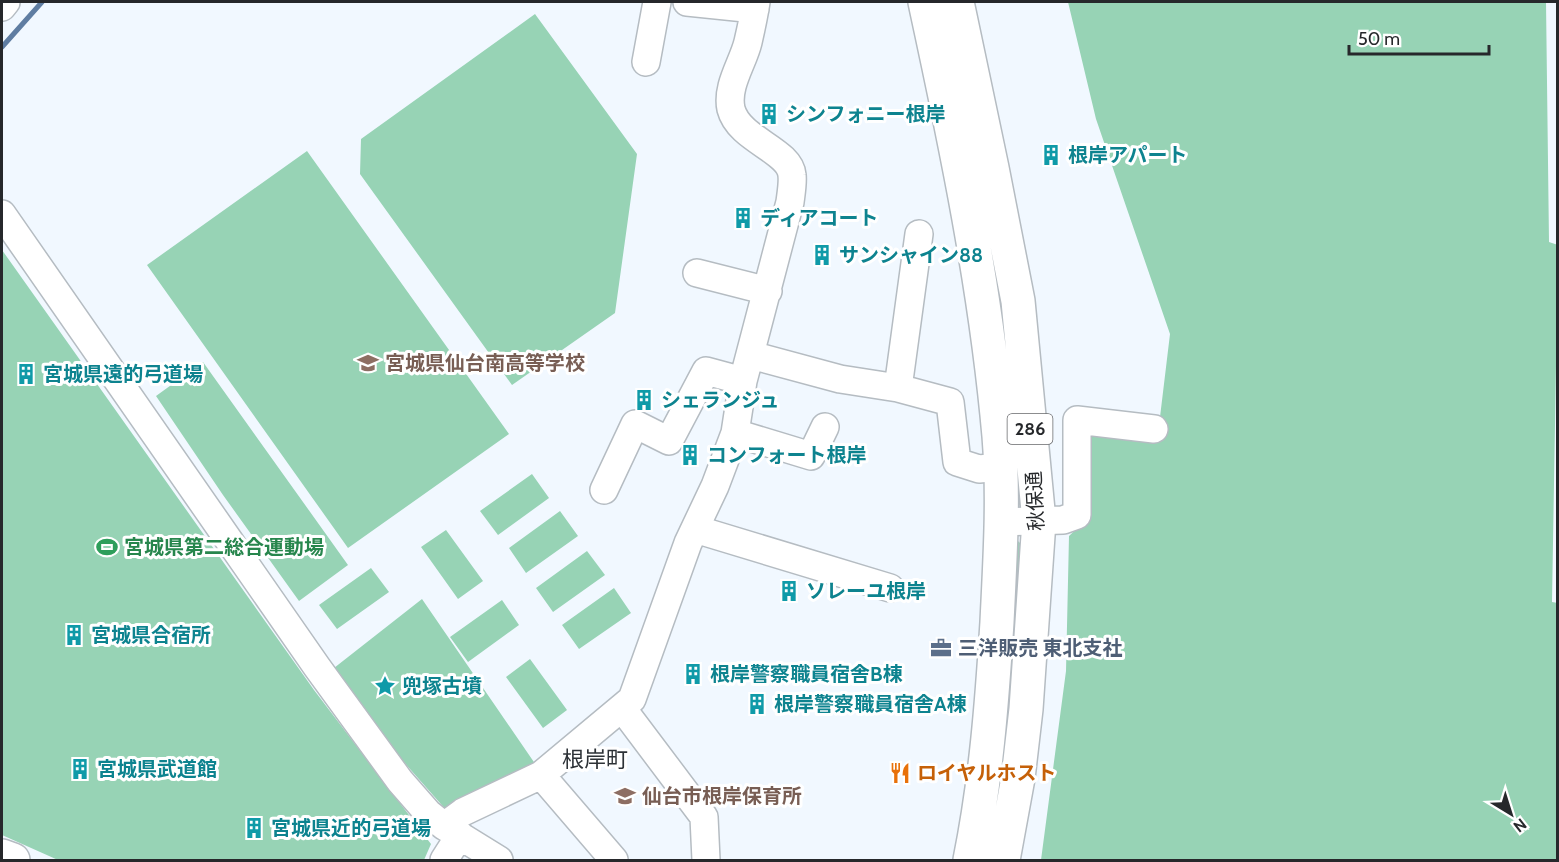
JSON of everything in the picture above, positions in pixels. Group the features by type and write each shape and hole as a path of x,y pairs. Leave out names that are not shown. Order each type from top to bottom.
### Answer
{"main road":[{"name":"秋保通","path":"925,2 961,167 985,308 1003,522 993,701 986,763 970,861"},
{"name":"秋保通","path":"957,2 1018,301 1039,521 1026,709 1018,778 1003,861"},
{"path":"2,856 13,861"}],"street":[{"path":"2,7 6,2"},
{"path":"646,62 657,2"},
{"path":"444,861 452,830 463,812 541,775 632,699 694,529 715,486 735,433 743,381 790,202 792,174 790,168 776,153 748,134 737,122 730,107 732,84 748,44 756,5 687,2"},
{"path":"2,214 359,727 428,813 499,861"},
{"path":"897,388 920,234"},
{"path":"697,273 768,291"},
{"path":"751,355 840,379 897,388 950,402 957,462 979,469 1000,467"},
{"path":"604,490 635,424 669,441 706,371 743,381"},
{"path":"1003,522 1063,520 1077,515 1077,420 1154,429"},
{"path":"735,433 812,456 825,427"},
{"path":"694,529 890,588"},
{"path":"622,708 704,817 706,861"},
{"path":"541,775 615,861"}],"green space":[{"path":"1068,2 1546,2 1549,242 1558,245 1558,365 1556,366 1552,602 1558,603 1557,860 1041,860 1066,671 1069,536 1085,521 1089,432 1157,442 1170,334 1096,119"},
{"path":"535,14 637,154 615,313 512,385 360,174 361,139"},
{"path":"307,151 509,434 348,548 147,265"},
{"name":"宮城県第二総合運動場","path":"2,250 314,690 431,844 424,860 58,860 2,835"},
{"path":"203,362 348,565 299,601 156,396"},
{"path":"532,474 549,498 498,535 480,511"},
{"path":"560,511 578,536 526,573 509,548"},
{"path":"446,530 483,581 458,599 421,547"},
{"path":"1017,540 1020,543 1016,643 1010,714 989,860 985,860 1015,542"},
{"path":"587,551 605,575 553,612 536,588"},
{"path":"371,568 389,592 337,629 319,605"},
{"path":"614,588 631,613 579,649 562,625"},
{"path":"422,599 538,768 447,811 395,752 334,668"},
{"path":"502,600 519,625 468,662 450,637"},
{"path":"530,659 567,710 543,728 506,677"}],"waterway":[{"path":"2,47 42,2"}],"place":[{"name":"シンフォニー根岸","path":"769,114"},
{"name":"根岸アパート","path":"1051,155"},
{"name":"ディアコート","path":"743,218"},
{"name":"サンシャイン88","path":"822,255"},
{"name":"宮城県仙台南高等学校","path":"368,363"},
{"name":"宮城県遠的弓道場","path":"26,374"},
{"name":"シェランジュ","path":"644,400"},
{"name":"コンフォート根岸","path":"690,455"},
{"name":"宮城県第二総合運動場","path":"107,547"},
{"name":"ソレーユ根岸","path":"789,591"},
{"name":"宮城県合宿所","path":"74,635"},
{"name":"三洋販売 東北支社","path":"941,648"},
{"name":"根岸警察職員宿舎B棟","path":"693,674"},
{"name":"兜塚古墳","path":"385,686"},
{"name":"根岸警察職員宿舎A棟","path":"757,704"},
{"name":"宮城県武道館","path":"80,769"},
{"name":"ロイヤルホスト","path":"900,773"},
{"name":"仙台市根岸保育所","path":"625,796"},
{"name":"宮城県近的弓道場","path":"254,828"}],"district":[{"name":"根岸町","path":"595,759"}]}
